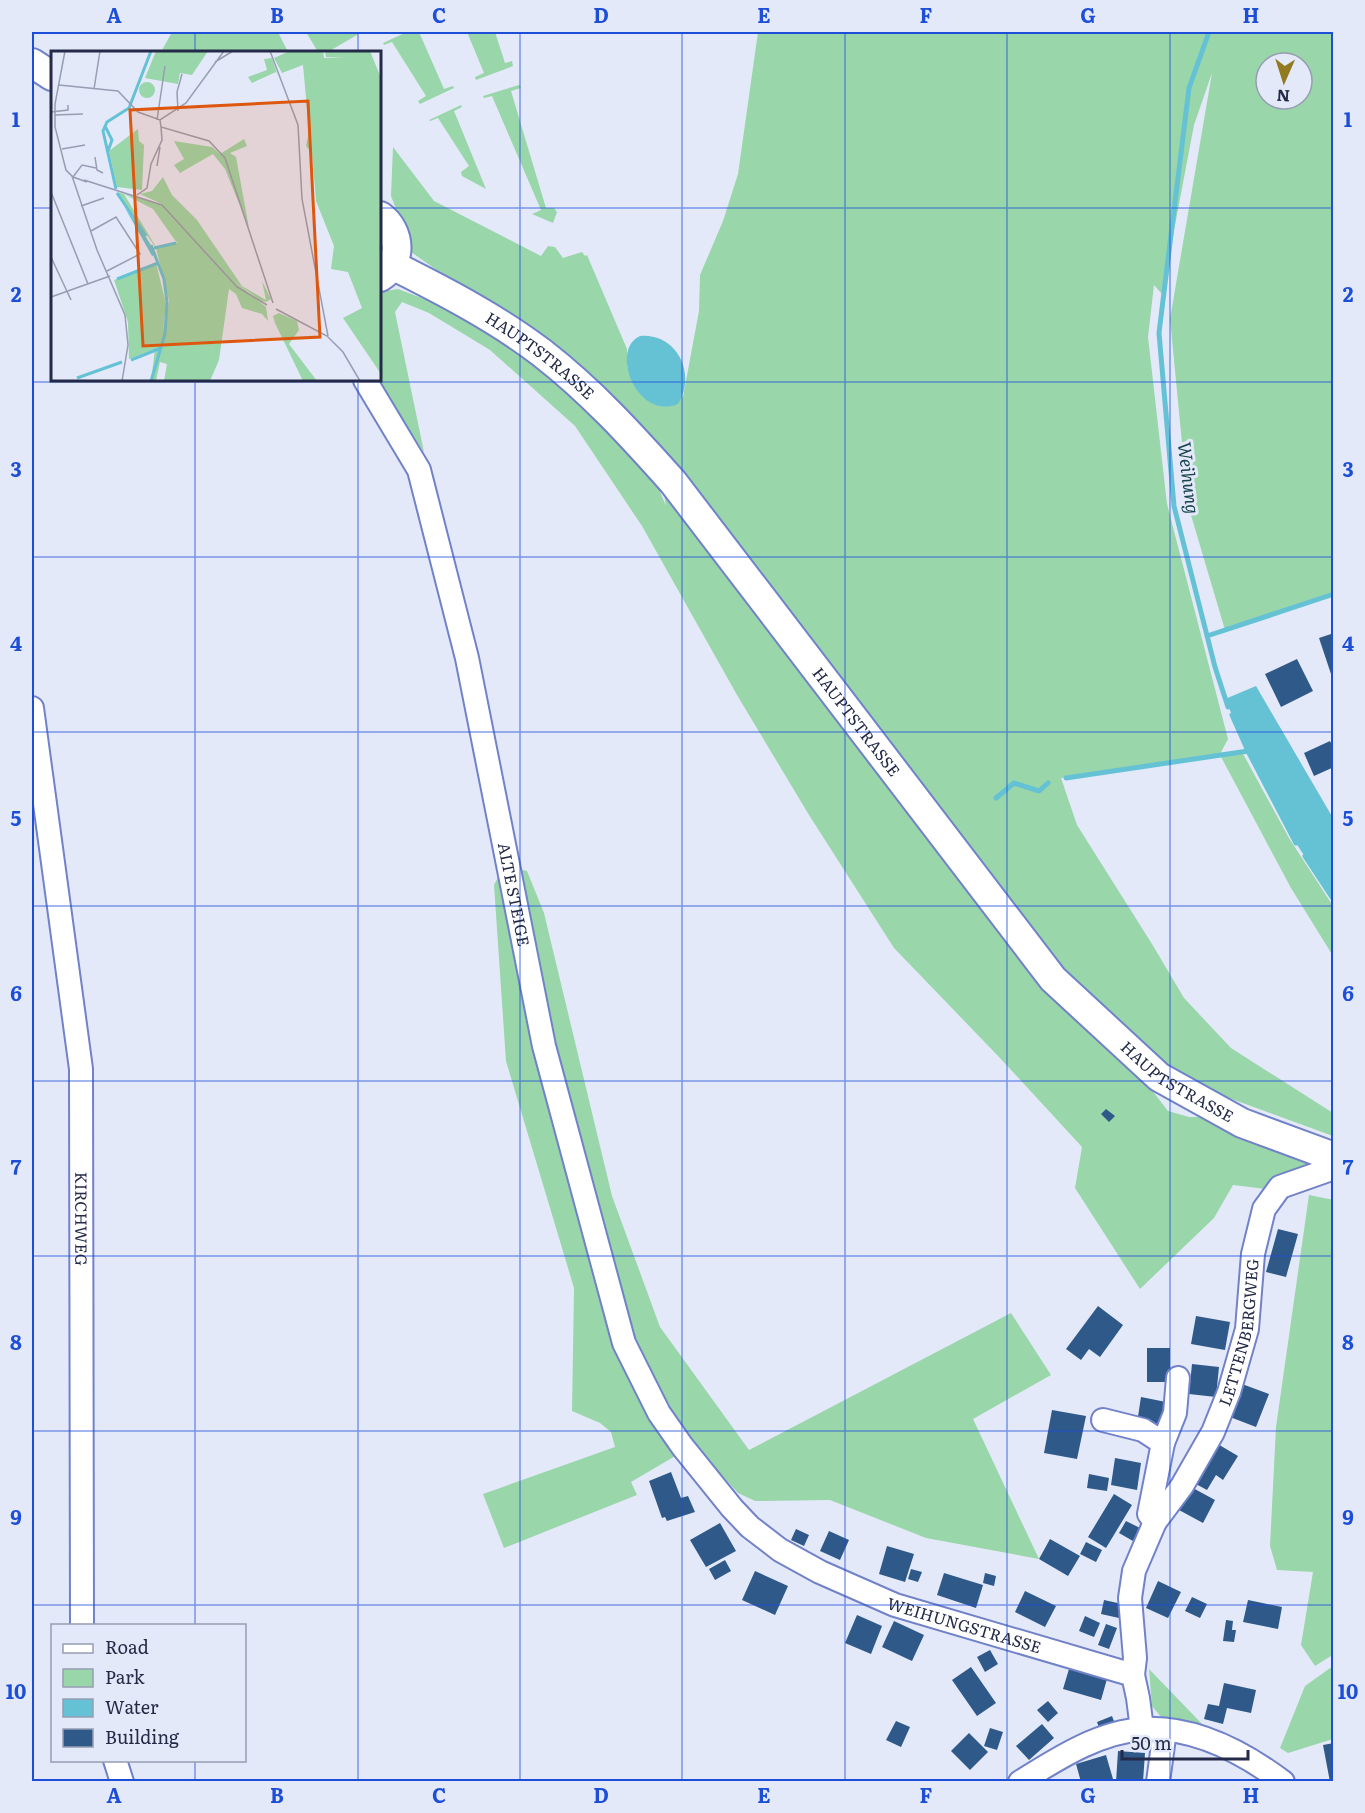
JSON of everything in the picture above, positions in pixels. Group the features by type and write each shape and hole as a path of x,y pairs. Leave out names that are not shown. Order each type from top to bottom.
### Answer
{"main road":[{"path":"32,63 51,75"},
{"path":"381,217 393,229 396,240 396,254 386,272"},
{"name":"HAUPTSTRASSE","path":"386,272 452,294 542,353 619,421 673,482 1053,979 1126,1049 1159,1077 1226,1115 1334,1157"}],"street":[{"name":"ALTE STEIGE","path":"366,381 419,470 467,658 544,1046 624,1343 659,1413"},
{"name":"KIRCHWEG","path":"32,708 81,1069 82,1624"},
{"name":"LETTENBERGWEG","path":"1133,1675 1135,1658 1130,1598 1134,1571 1155,1522 1182,1486 1213,1432 1229,1392 1247,1329 1253,1254 1264,1209 1280,1187 1334,1168"},
{"name":"LETTENBERGWEG","path":"1155,1522 1149,1514 1163,1443 1175,1413 1178,1378"},
{"name":"WEIHUNGSTRASSE","path":"659,1413 732,1509 750,1527 780,1550 830,1577 895,1605 1133,1675"},
{"path":"1103,1420 1143,1430 1163,1443"},
{"path":"1133,1675 1142,1729"},
{"path":"1020,1782 1056,1760 1091,1743 1142,1729 1165,1730 1202,1738 1230,1748 1263,1767 1283,1782"},
{"path":"1158,1782 1165,1730"},
{"path":"116,1762 122,1782"}],"green space":[{"path":"172,32 278,32 288,51 162,51"},
{"path":"306,32 362,32 332,51 317,51"},
{"path":"407,32 419,32 444,89 453,86 454,88 420,104 418,101 426,96 392,42 384,45 383,43"},
{"path":"467,32 495,32 505,63 512,61 513,66 476,80 475,77 484,73"},
{"path":"758,32 1333,32 1333,594 1225,630 1188,505 1170,319 1212,73 1194,125 1162,294 1154,285 1148,337 1167,504 1228,739 1220,754 1242,752 1289,838 1333,906 1333,956 1291,888 1220,755 1061,778 1077,825 1184,998 1231,1048 1333,1113 1333,1136 1199,1087 1134,1067 1168,1111 1189,1117 1211,1117 1324,1171 1274,1190 1233,1185 1214,1218 1140,1289 1075,1188 1082,1147 894,948 809,815 737,695 642,526 575,426 490,350 429,313 402,302 395,312 424,452 377,381 381,381 381,292 398,289 456,311 528,357 566,386 614,436 659,489 666,506 657,450 525,333 407,249 402,225 391,196 393,147 434,201 541,256 548,246 555,247 563,258 582,252 585,256 587,255 627,349 627,367 683,397 699,311 700,275 723,221 738,174"},
{"path":"519,85 521,88 511,91 546,208 554,208 557,212 553,223 532,214 541,210 492,96 484,98 483,96"},
{"path":"461,105 462,107 454,111 486,189 462,176 461,172 469,166 438,118 429,120"},
{"path":"504,866 527,871 544,913 612,1196 660,1327 749,1450 1011,1313 1051,1375 973,1419 1039,1559 926,1538 830,1500 755,1501 738,1493 694,1445 631,1482 637,1495 504,1548 483,1494 615,1447 611,1432 600,1423 572,1411 574,1288 506,1061 494,885"},
{"path":"1309,1195 1334,1200 1334,1654 1315,1666 1301,1645 1313,1572 1277,1570 1270,1546 1276,1427"},
{"path":"1333,1666 1333,1739 1288,1753 1280,1748 1305,1686"},
{"path":"1149,1669 1204,1726 1161,1717 1152,1706"}],"water":[{"path":"640,336 664,341 680,358 685,380 678,404 663,407 650,403 632,382 627,355 631,344"},
{"path":"1256,686 1333,818 1333,900 1292,837 1248,751 1225,699"}],"building":[{"path":"1334,633 1334,680 1333,680 1319,638"},
{"path":"1297,659 1313,691 1281,707 1265,674"},
{"path":"1330,741 1334,750 1334,767 1314,776 1304,753"},
{"path":"1106,1109 1115,1116 1109,1122 1101,1114"},
{"path":"1278,1229 1298,1234 1286,1277 1266,1272"},
{"path":"1098,1306 1123,1325 1100,1357 1089,1349 1081,1360 1066,1349"},
{"path":"1196,1316 1230,1322 1225,1350 1191,1344"},
{"path":"1147,1348 1170,1348 1170,1382 1147,1382"},
{"path":"1192,1364 1219,1367 1216,1397 1189,1394"},
{"path":"1242,1384 1269,1394 1256,1427 1230,1417"},
{"path":"1141,1397 1166,1402 1162,1427 1137,1423"},
{"path":"1052,1410 1086,1416 1077,1459 1044,1453"},
{"path":"1216,1443 1238,1456 1223,1480 1216,1475 1207,1490 1194,1483"},
{"path":"1115,1458 1141,1463 1137,1490 1111,1485"},
{"path":"671,1472 681,1498 688,1496 695,1512 667,1521 665,1517 662,1518 649,1481"},
{"path":"1089,1474 1109,1478 1107,1491 1087,1488"},
{"path":"1191,1487 1215,1500 1203,1523 1179,1510"},
{"path":"1114,1494 1132,1505 1106,1548 1088,1537"},
{"path":"1126,1521 1140,1528 1133,1541 1119,1533"},
{"path":"720,1523 736,1551 706,1567 690,1540"},
{"path":"796,1529 809,1535 804,1546 791,1540"},
{"path":"829,1531 849,1540 840,1560 820,1551"},
{"path":"1050,1539 1080,1556 1068,1576 1039,1559"},
{"path":"1086,1542 1102,1550 1096,1562 1080,1554"},
{"path":"887,1546 914,1554 905,1582 879,1574"},
{"path":"725,1560 731,1571 715,1580 709,1569"},
{"path":"911,1569 922,1572 918,1582 908,1579"},
{"path":"755,1571 788,1586 775,1615 742,1600"},
{"path":"944,1573 983,1585 976,1608 937,1595"},
{"path":"985,1573 996,1576 994,1586 983,1583"},
{"path":"1158,1581 1181,1592 1168,1618 1146,1608"},
{"path":"1025,1591 1056,1606 1045,1627 1015,1612"},
{"path":"1192,1597 1207,1604 1200,1618 1185,1611"},
{"path":"1104,1600 1122,1604 1119,1618 1101,1614"},
{"path":"1248,1600 1282,1607 1278,1629 1243,1622"},
{"path":"857,1615 882,1626 871,1654 845,1643"},
{"path":"1085,1616 1100,1623 1094,1637 1079,1631"},
{"path":"1226,1620 1233,1621 1232,1630 1236,1630 1234,1642 1223,1641"},
{"path":"894,1621 924,1635 912,1661 882,1647"},
{"path":"1106,1624 1117,1628 1109,1649 1098,1645"},
{"path":"990,1650 998,1664 985,1672 977,1657"},
{"path":"971,1667 996,1703 977,1716 952,1680"},
{"path":"1069,1669 1107,1679 1101,1700 1063,1689"},
{"path":"1224,1683 1256,1690 1251,1713 1227,1708 1223,1724 1204,1719 1208,1704 1219,1706"},
{"path":"1048,1701 1058,1713 1048,1722 1037,1710"},
{"path":"1112,1716 1115,1724 1100,1730 1097,1722"},
{"path":"896,1721 910,1727 901,1747 886,1740"},
{"path":"1042,1724 1054,1738 1029,1760 1016,1746"},
{"path":"990,1728 1003,1732 997,1750 984,1746"},
{"path":"969,1733 988,1752 970,1770 951,1751"},
{"path":"1334,1743 1334,1782 1330,1782 1323,1745"},
{"path":"1118,1751 1145,1753 1143,1782 1116,1782"},
{"path":"1106,1755 1113,1779 1105,1782 1081,1782 1076,1764"}],"waterway":[{"name":"Weihung","path":"1209,32 1189,88 1159,333 1174,506 1215,667 1228,707"},
{"path":"1207,636 1334,594"},
{"name":"Weihung","path":"1232,715 1296,843"},
{"path":"1066,778 1248,751"},
{"path":"996,798 1014,783 1039,791 1048,783"},
{"name":"Weihung","path":"1305,856 1334,900"}]}
